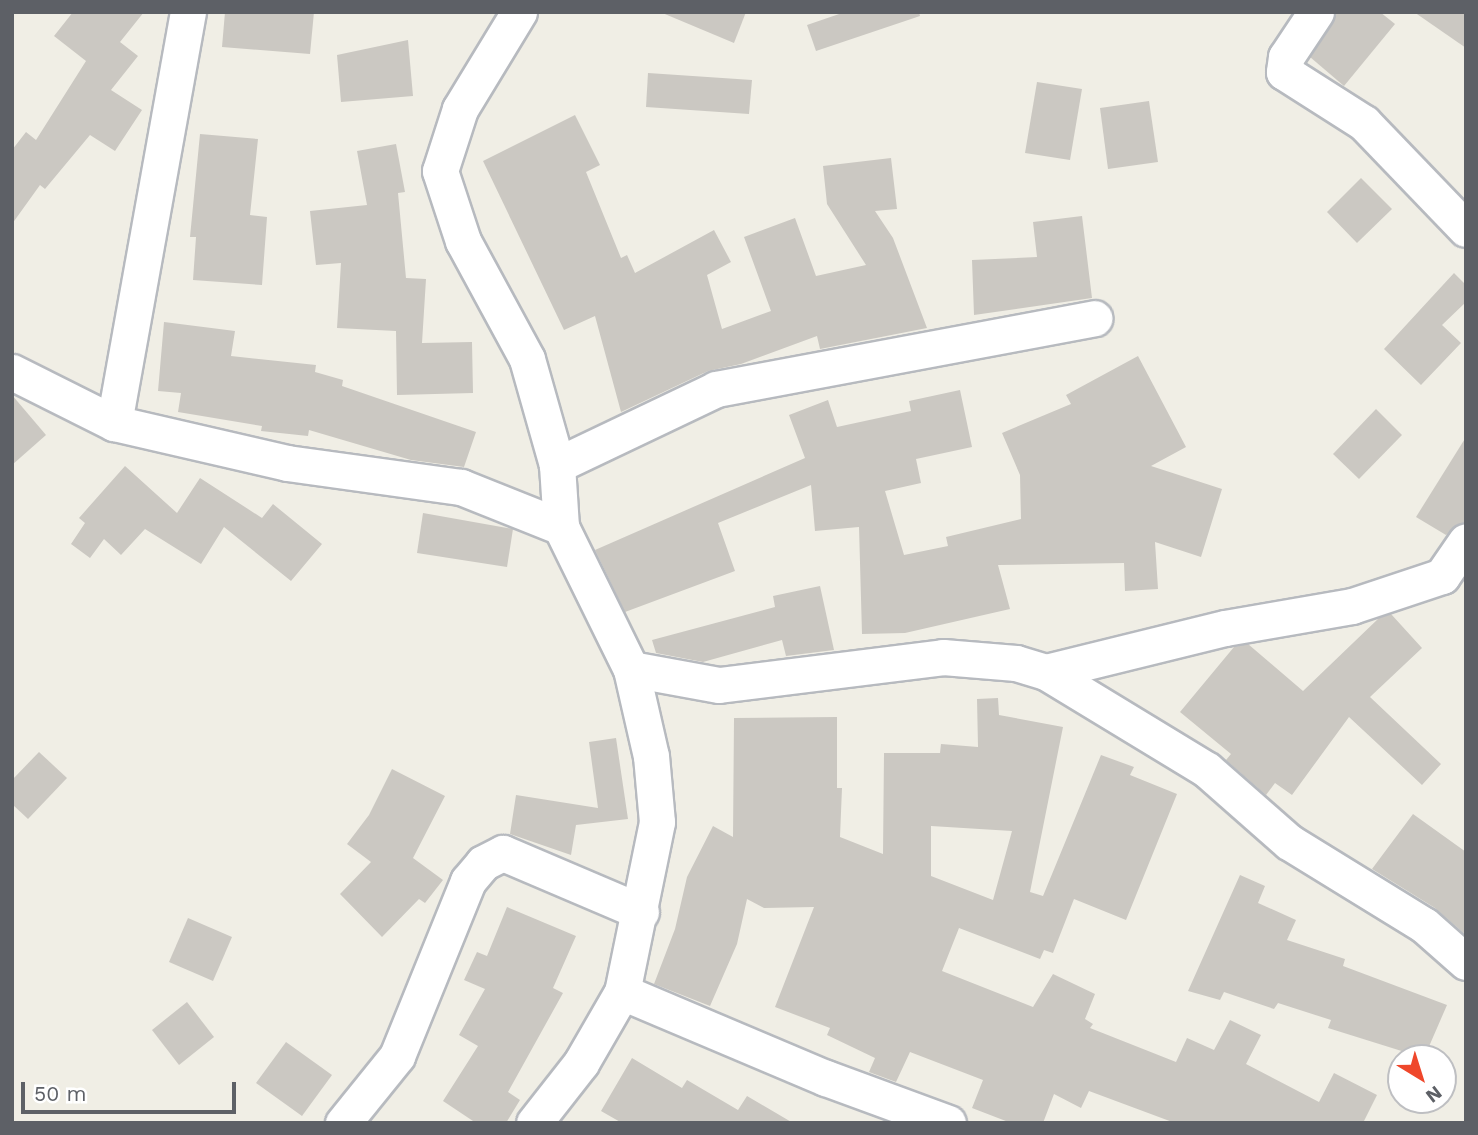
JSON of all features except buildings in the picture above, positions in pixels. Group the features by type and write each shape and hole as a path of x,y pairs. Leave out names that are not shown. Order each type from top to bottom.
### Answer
{"street":[{"path":"114,424 188,12"},
{"path":"519,12 460,110 440,171 463,241 527,359 557,466 561,527 631,668 651,756 657,822 641,912 622,992 581,1063 534,1123"},
{"path":"1316,12 1286,57 1284,72 1364,123 1466,229"},
{"path":"557,466 716,389 1094,318"},
{"path":"12,372 114,424 287,463 461,487 561,527"},
{"path":"1046,672 1225,628 1352,606 1442,576 1466,541"},
{"path":"631,668 719,685 943,657 1016,663 1046,672 1207,770 1289,842 1424,925 1466,962"},
{"path":"343,1123 397,1056 468,881 483,863 503,853 641,912"},
{"path":"622,992 826,1078 948,1123"}]}
